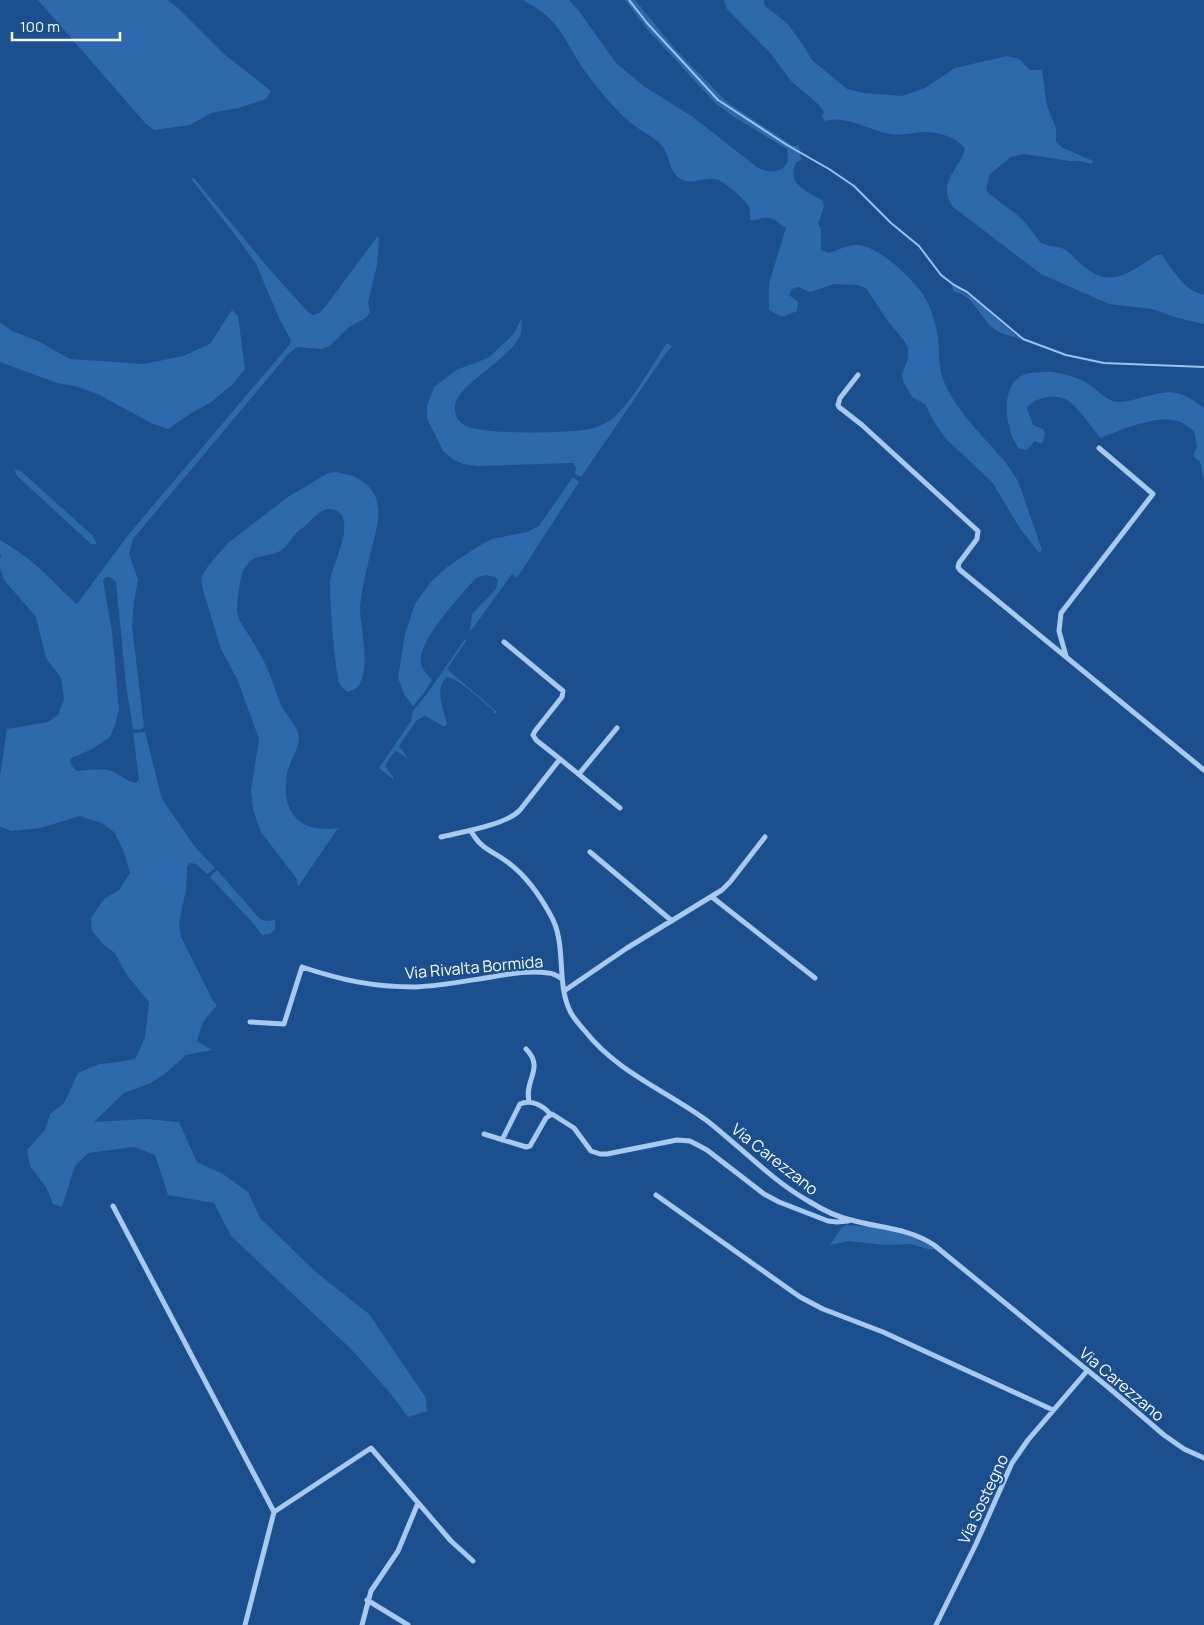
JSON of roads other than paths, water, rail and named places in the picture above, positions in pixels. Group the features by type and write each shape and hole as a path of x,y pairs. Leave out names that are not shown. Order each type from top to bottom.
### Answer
{"street":[{"path":"858,375 840,398 839,407 862,425 977,529 977,540 959,563 960,570 1204,770"},
{"path":"1066,656 1059,631 1061,613 1153,494 1099,448"},
{"path":"504,642 563,691 562,697 535,730 533,735 536,740 620,808"},
{"path":"579,774 617,728"},
{"path":"441,837 508,819 515,815 560,759"},
{"name":"Via Carezzano","path":"471,830 481,845 515,868 530,884 550,912 557,930 564,992 568,1006 573,1017 594,1043 610,1057 701,1117 789,1189 815,1205 851,1220 902,1231 920,1236 928,1241 1171,1441 1204,1458"},
{"path":"564,992 621,951 712,897 730,882 765,836"},
{"path":"590,852 672,921"},
{"path":"712,897 815,978"},
{"name":"Via Rivalta Bormida","path":"250,1022 284,1024 302,967 338,979 367,984 398,986 452,984 530,972 550,973 562,978"},
{"path":"526,1049 533,1059 535,1068 528,1089 529,1102"},
{"path":"502,1140 520,1104 529,1102 547,1110 550,1114 556,1115 574,1128 589,1149 596,1154 607,1154 677,1140 690,1141 707,1150 757,1190 771,1198 828,1221 851,1220"},
{"path":"484,1134 521,1147 530,1146 550,1114"},
{"path":"656,1195 800,1297 883,1332 1053,1410"},
{"path":"113,1206 274,1512 245,1625"},
{"name":"Via Sostegno","path":"936,1625 976,1544 1009,1469 1028,1440 1087,1371"},
{"path":"274,1512 371,1448 454,1544 473,1561"},
{"path":"362,1625 367,1600 374,1586 398,1551 418,1503"},
{"path":"367,1600 408,1625"}],"waterway":[{"path":"629,0 647,23 718,100 854,186 891,223 919,246 941,275 967,292 1023,339 1066,355 1104,363 1204,367"}]}
